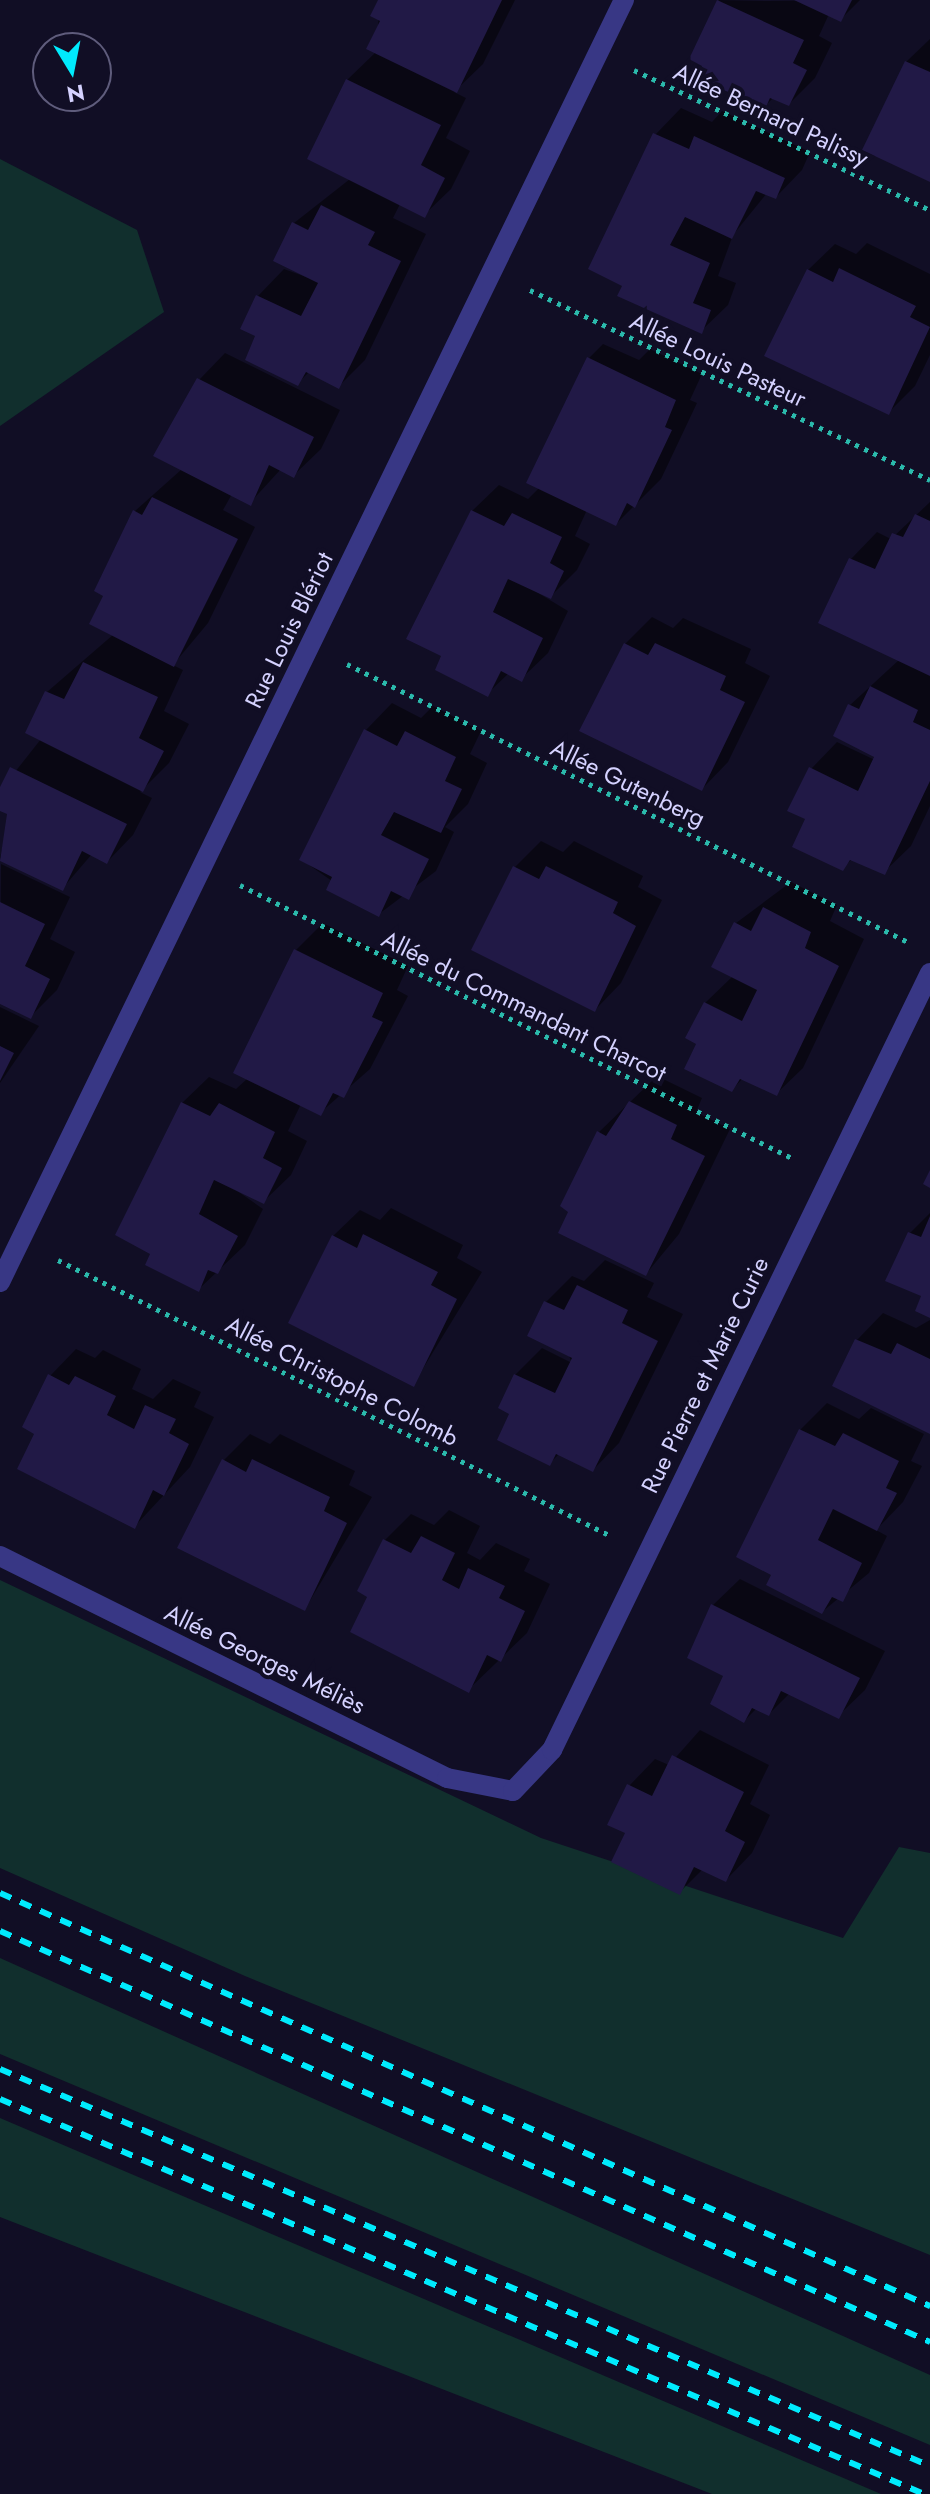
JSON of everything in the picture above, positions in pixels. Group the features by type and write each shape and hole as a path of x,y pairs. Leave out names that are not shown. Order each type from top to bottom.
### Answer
{"street":[{"name":"Rue Louis Blériot","path":"0,1282 596,52 624,0"},
{"name":"Rue Pierre et Marie Curie","path":"513,1791 552,1750 930,973"},
{"name":"Allée Georges Méliès","path":"0,1556 447,1778 513,1791"}],"path":[{"name":"Allée Bernard Palissy","path":"596,52 930,210"},
{"name":"Allée Louis Pasteur","path":"490,272 930,480"},
{"name":"Allée Gutenberg","path":"310,646 916,946"},
{"name":"Allée du Commandant Charcot","path":"202,867 831,1177"},
{"name":"Allée Christophe Colomb","path":"20,1241 648,1554"}],"green space":[{"path":"0,159 137,230 164,312 0,426"},
{"path":"0,1580 541,1838 843,1938 899,1847 930,1853 930,2255 245,1976 0,1868"},
{"path":"0,1958 930,2375 930,2445 0,2054"},
{"path":"0,2118 881,2494 712,2494 0,2217"}],"building":[{"path":"378,0 502,0 457,93 366,49 380,21 370,16"},
{"path":"717,0 804,40 793,63 807,70 789,106 770,98 765,109 697,78 702,66 689,59"},
{"path":"794,0 852,0 841,22"},
{"path":"905,61 930,72 930,182 862,150"},
{"path":"346,79 441,125 421,165 445,178 425,218 307,159"},
{"path":"653,133 689,149 694,136 785,178 776,199 756,191 732,239 685,217 670,245 710,263 693,303 711,310 702,334 617,296 622,286 588,269"},
{"path":"321,205 375,232 368,245 401,261 339,389 306,372 298,386 245,360 255,336 240,329 256,295 301,316 318,283 273,261 292,222 308,230"},
{"path":"839,268 916,306 910,317 930,327 889,415 764,356 807,269 833,282"},
{"path":"587,357 676,400 665,427 672,430 635,508 627,503 616,526 526,483"},
{"path":"197,378 314,437 294,478 269,465 251,506 153,456"},
{"path":"152,497 238,539 174,667 89,624 103,596 94,591 133,510 142,515"},
{"path":"471,510 504,526 512,513 562,537 550,563 564,571 551,599 508,579 493,612 543,638 522,682 501,671 488,697 435,670 441,656 406,639"},
{"path":"915,514 930,521 930,676 818,623 849,558 875,569 892,533 903,537"},
{"path":"624,643 648,655 655,643 726,676 720,690 745,702 702,791 579,731"},
{"path":"83,662 158,697 139,738 164,751 143,792 25,733 45,691 64,699"},
{"path":"870,686 918,710 913,722 930,730 930,781 885,875 850,860 843,871 792,847 805,819 787,811 809,767 858,791 874,757 833,736 848,704 859,709"},
{"path":"364,729 397,746 405,731 456,757 445,781 462,789 441,833 394,812 381,835 429,859 409,900 391,891 379,917 326,890 332,877 299,860"},
{"path":"10,767 127,824 107,864 82,851 63,891 0,861 7,814 0,811 0,787"},
{"path":"513,866 539,879 546,866 618,902 613,913 636,926 595,1012 471,950"},
{"path":"0,902 45,924 25,966 50,979 31,1019 0,1004"},
{"path":"763,907 811,932 805,948 839,966 777,1096 740,1079 732,1092 684,1069 696,1044 685,1038 704,1002 742,1021 757,990 711,967 734,922 751,931"},
{"path":"294,949 383,993 372,1017 383,1022 344,1098 333,1093 321,1116 233,1073"},
{"path":"0,1046 14,1053 0,1081"},
{"path":"629,1101 677,1125 671,1139 705,1156 646,1276 558,1233 568,1212 560,1206 597,1131 606,1136"},
{"path":"181,1102 210,1116 219,1103 275,1132 263,1158 282,1168 264,1204 214,1180 199,1214 238,1236 218,1274 208,1270 199,1292 145,1265 150,1254 115,1235"},
{"path":"930,1170 930,1188 923,1184"},
{"path":"930,1216 930,1318 915,1311 921,1296 885,1281 908,1232 921,1237"},
{"path":"363,1234 438,1272 431,1285 457,1299 414,1387 288,1323 332,1235 357,1248"},
{"path":"577,1285 628,1310 622,1323 658,1341 593,1472 556,1454 550,1466 497,1440 509,1414 498,1408 514,1374 555,1393 572,1358 527,1336 544,1301 564,1310"},
{"path":"855,1339 891,1354 897,1343 930,1359 930,1434 832,1386"},
{"path":"48,1374 69,1385 75,1376 116,1396 107,1415 134,1429 145,1405 176,1419 169,1433 189,1444 164,1496 153,1490 135,1529 17,1469 34,1434 22,1427"},
{"path":"799,1429 835,1446 843,1433 899,1461 886,1488 897,1493 877,1531 833,1509 818,1540 862,1563 843,1602 832,1597 822,1614 766,1585 771,1575 736,1557"},
{"path":"222,1459 246,1472 252,1459 330,1497 324,1511 347,1523 305,1611 177,1548"},
{"path":"421,1536 455,1553 442,1580 459,1589 468,1568 505,1586 499,1598 525,1611 501,1662 487,1655 469,1693 350,1632 367,1597 357,1591 383,1539 411,1553"},
{"path":"711,1604 860,1678 839,1719 781,1691 769,1716 752,1708 744,1723 710,1704 723,1676 687,1658"},
{"path":"672,1755 744,1792 725,1831 745,1842 726,1882 694,1867 680,1895 611,1862 625,1833 607,1825 627,1784 652,1796"}],"railway":[{"path":"0,1893 930,2306"},
{"path":"0,1931 930,2342"},
{"path":"0,2069 930,2466"},
{"path":"0,2099 924,2494"}]}
